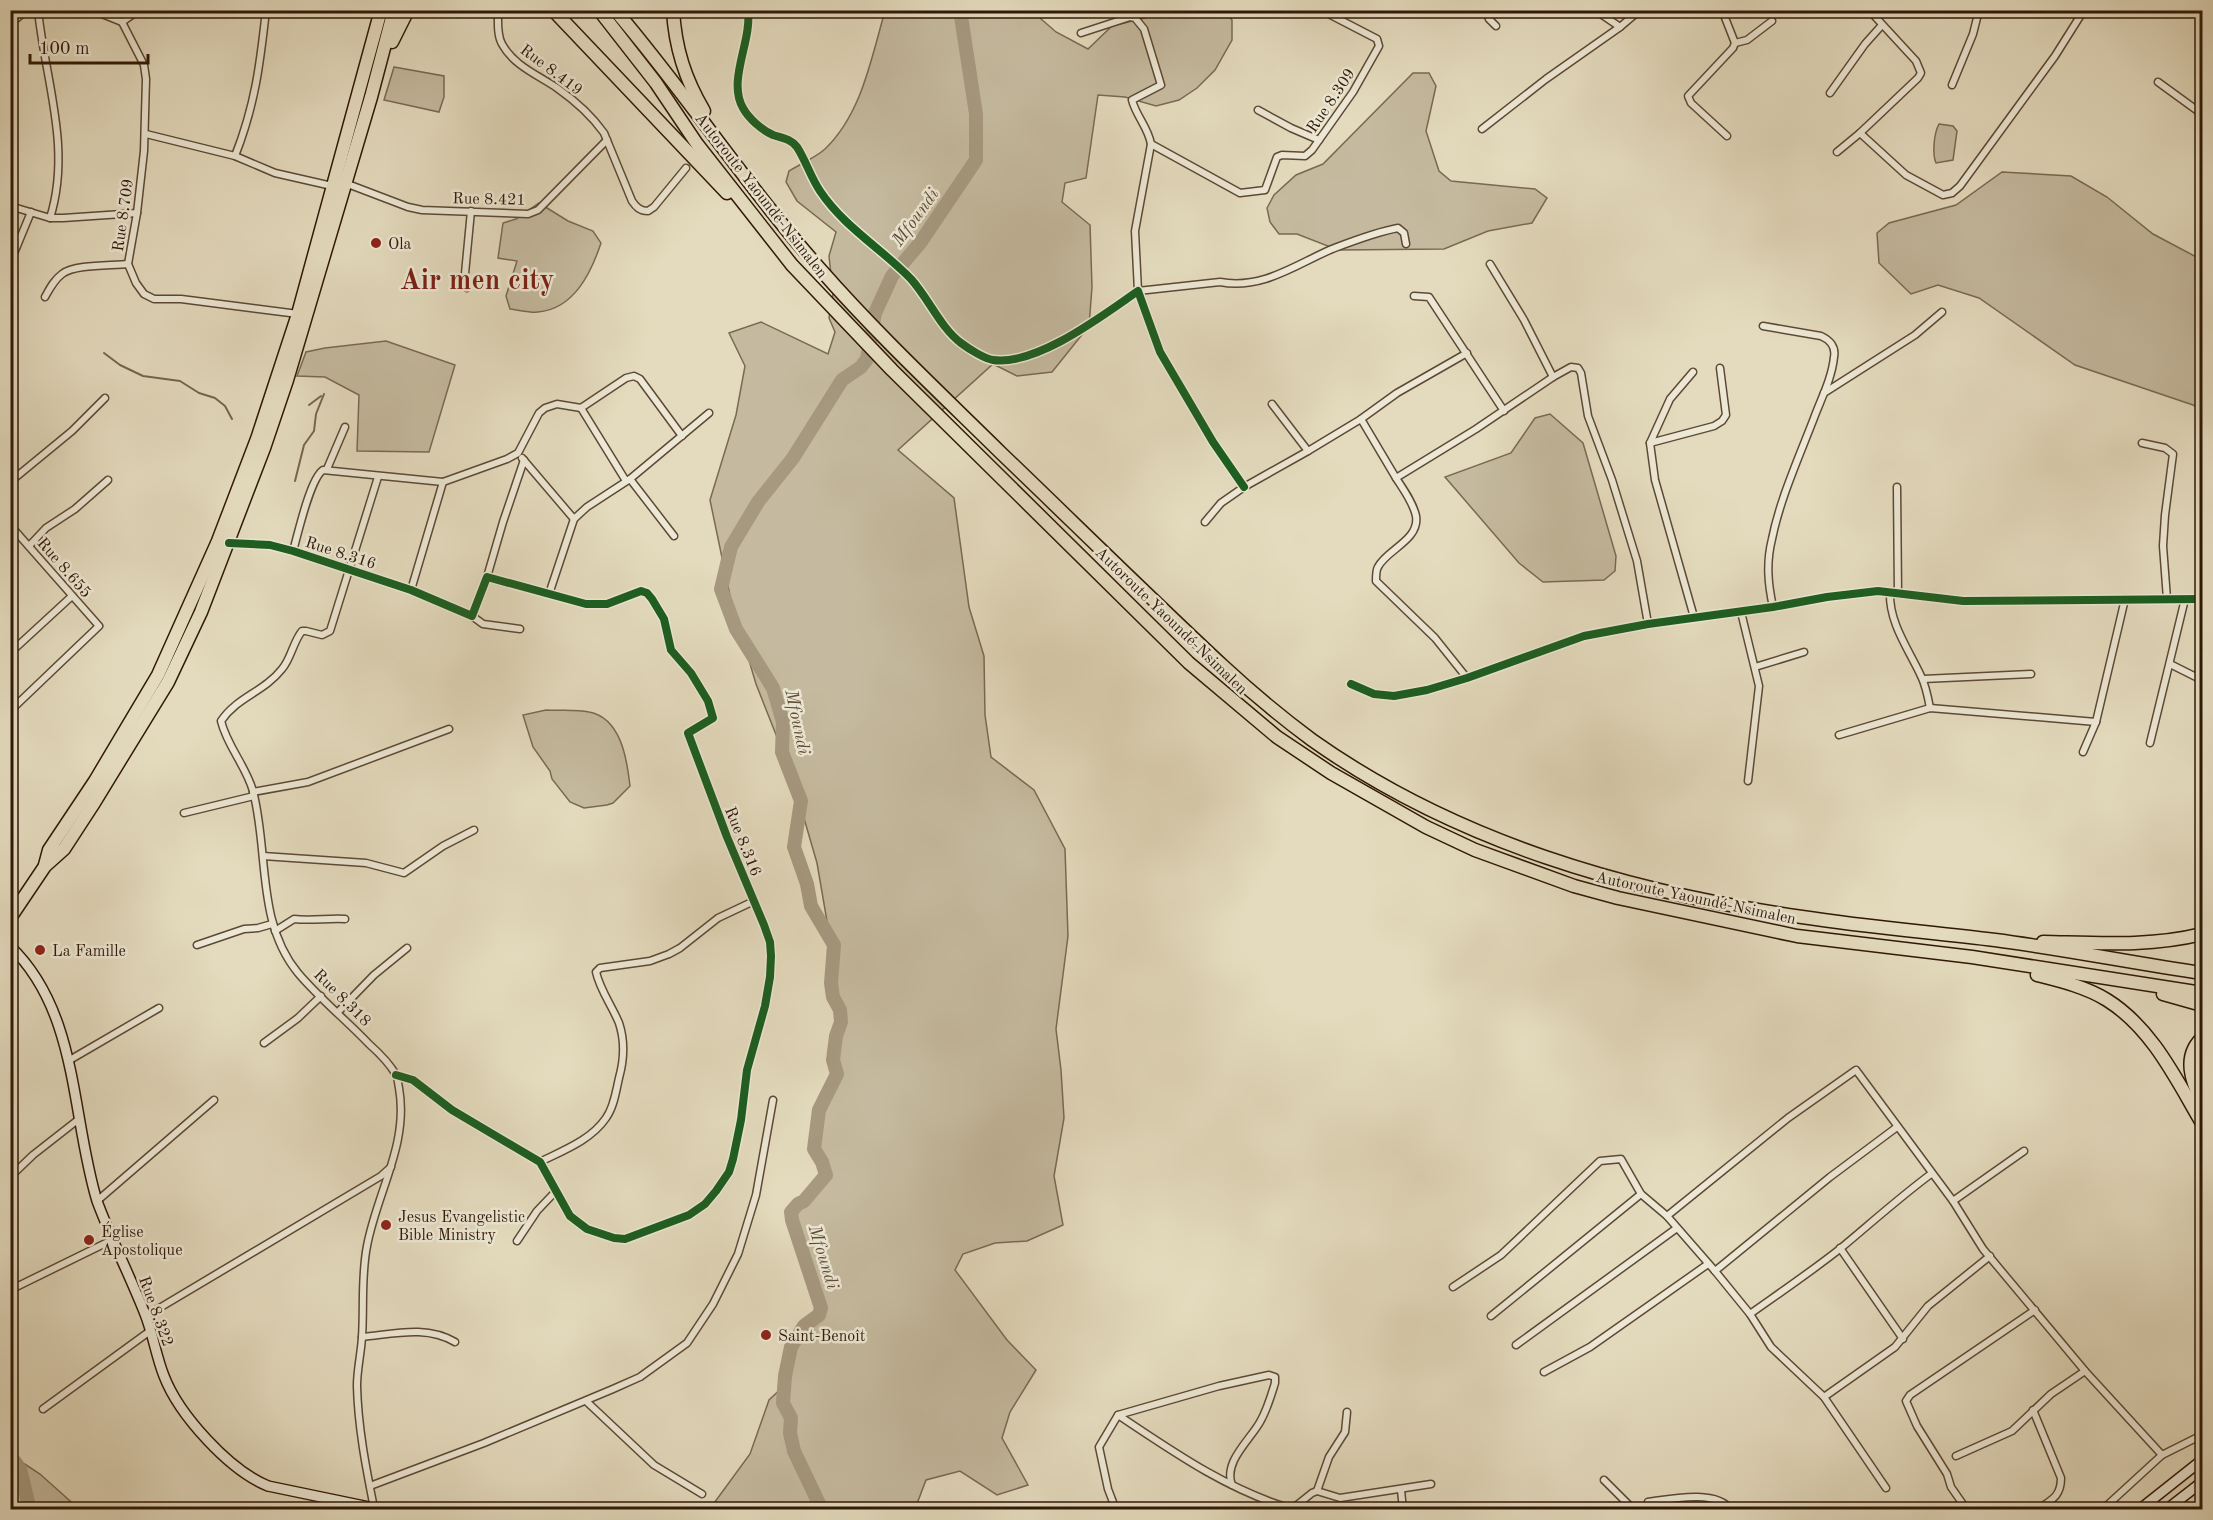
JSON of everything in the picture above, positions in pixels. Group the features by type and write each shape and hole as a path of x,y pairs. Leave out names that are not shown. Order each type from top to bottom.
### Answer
{"highway":[{"path":"356,96 373,10"},
{"path":"45,866 49,850 95,781 158,675 218,541 256,439 298,314 381,10"},
{"path":"10,918 45,866 64,849 92,806 168,682 201,612 229,543 287,380 371,97 394,10"},
{"path":"371,97 394,37 408,10"},
{"path":"553,10 682,144 792,265"},
{"name":"Autoroute Yaoundé-Nsimalen","path":"599,10 656,82 697,144 792,265 892,370 1189,663 1277,737 1322,767 1387,806 1475,850 1563,882 1618,898 1797,936 1972,957 2202,993"},
{"name":"Autoroute Yaoundé-Nsimalen","path":"615,10 644,44 804,251 905,359 1177,624 1262,701 1342,760 1416,802 1522,850 1585,871 1649,888 1801,917 1998,941 2202,973"},
{"path":"625,10 644,44"},
{"path":"673,10 679,57 687,79 711,123 748,179"},
{"path":"1998,941 2136,944 2202,934"},
{"path":"1972,957 2075,986 2105,999 2127,1014 2159,1052 2202,1123"},
{"path":"2116,980 2202,1005"},
{"path":"2202,1038 2191,1056 2190,1071 2202,1103"}],"main road":[{"name":"Rue 8.322","path":"10,946 32,969 48,996 68,1061 97,1201 146,1316 164,1377 173,1395 220,1454 256,1481 268,1486 374,1509"},
{"path":"2139,1509 2202,1460"},
{"path":"2166,1509 2202,1482"}],"street":[{"path":"10,24 27,10"},
{"path":"38,10 59,145 55,200 50,218"},
{"path":"92,10 122,22 139,10"},
{"path":"235,156 248,121 259,75 266,10"},
{"path":"748,10 749,22 745,49 738,74 740,100 744,109 755,122 772,134 796,145 820,191 841,218 912,280 934,312 961,343 992,360 1025,358 1090,324 1138,291 1220,282 1229,284 1255,282 1287,272 1332,249 1398,228 1404,233 1406,244"},
{"name":"Rue 8.309","path":"1151,144 1240,193 1260,191 1267,187 1277,158 1282,155 1305,156 1319,140 1353,92 1379,46 1377,39 1321,10"},
{"path":"1485,10 1489,19 1496,26"},
{"path":"1595,10 1620,27"},
{"path":"1482,129 1640,10"},
{"path":"1722,10 1735,43 1733,48 1688,96 1691,103 1727,136"},
{"path":"1837,152 1860,133 1921,73 1916,61 1869,10"},
{"path":"1952,85 1979,10"},
{"path":"1860,133 1895,167 1912,179 1943,195 1952,193 1960,186 2050,64 2084,10"},
{"name":"Rue 8.419","path":"498,12 498,34 506,50 518,63 559,89 597,123 608,140 632,201 641,211 648,211 654,207 686,168"},
{"path":"1081,33 1130,14 1144,29 1161,85 1132,100 1148,132 1151,144 1135,231 1138,291 1160,352 1213,442 1244,487"},
{"path":"1735,43 1747,40 1772,21"},
{"name":"Rue 8.709","path":"122,22 144,65 146,134 137,213 128,264 136,283 144,294 154,299 181,299 298,314"},
{"path":"1830,93 1865,44 1882,25"},
{"path":"2158,82 2202,114"},
{"path":"1258,110 1319,140"},
{"path":"146,134 235,156 275,173 332,186"},
{"name":"Rue 8.421","path":"345,183 408,207 422,210 534,213 608,140"},
{"path":"10,206 50,218 96,218 110,214 137,213"},
{"path":"10,263 31,212"},
{"path":"467,288 464,284 471,212"},
{"path":"45,297 55,280 65,272 77,268 128,264"},
{"path":"1490,264 1524,320 1553,377"},
{"path":"1414,296 1430,297 1504,411"},
{"path":"1824,394 1915,335 1942,312"},
{"path":"1762,326 1821,336 1833,347 1835,356 1824,394 1800,454 1772,539 1767,572 1773,607"},
{"path":"1205,522 1221,503 1244,487 1308,451 1361,419 1397,393 1467,353"},
{"path":"1396,478 1504,411 1553,377 1571,367 1578,368 1588,416 1612,480 1637,561 1648,624"},
{"path":"1650,443 1714,426 1722,421 1726,415 1720,368"},
{"path":"1693,372 1670,399 1650,443 1655,480 1694,617"},
{"path":"293,551 310,492 319,472 327,469 378,477 443,482 518,453 539,413 545,408 557,404 581,408 626,378 634,376 640,380 681,436"},
{"path":"10,482 72,431 105,398"},
{"path":"1272,404 1308,451"},
{"path":"581,408 628,480 674,536"},
{"path":"549,594 574,519 587,507 628,480 710,413"},
{"path":"1361,419 1413,507 1416,517 1416,526 1408,538 1378,566 1376,581 1435,638 1467,678"},
{"path":"327,469 345,427"},
{"path":"2142,443 2165,448 2173,454 2164,515 2163,546 2167,599"},
{"path":"518,453 574,519"},
{"path":"472,616 487,577 524,460"},
{"path":"349,569 378,477"},
{"path":"29,546 46,528 75,509 108,480"},
{"path":"411,590 443,482"},
{"path":"1897,488 1898,594"},
{"name":"Rue 8.655","path":"10,525 99,626 10,711"},
{"name":"Rue 8.316","path":"229,543 270,545 293,551 411,590 472,616 483,624 520,629"},
{"name":"Rue 8.318","path":"349,569 330,631 322,635 302,631 284,668 262,688 230,708 221,721 224,734 248,775 253,794 267,900 275,931 291,963 377,1052 396,1075"},
{"name":"Rue 8.316","path":"487,577 586,604 607,604 641,591 647,593 652,599 664,619 671,650 691,673 708,701 714,718 688,733 770,942 770,977 765,1006 747,1070 734,1159 729,1172 705,1204 689,1215 625,1239 614,1238 587,1229 570,1216 540,1162"},
{"path":"1351,684 1374,694 1394,696 1427,690 1467,678 1584,636 1648,624 1878,591 1963,601 2202,598"},
{"path":"1890,593 1893,619 1923,679 1930,708"},
{"path":"10,653 72,596"},
{"path":"2083,752 2096,722 2125,599"},
{"path":"2150,743 2185,599"},
{"path":"1741,612 1759,686 1748,781"},
{"path":"1755,667 1804,652"},
{"path":"2169,664 2202,680"},
{"path":"1923,679 2031,674"},
{"path":"1839,735 1930,708 2096,722"},
{"path":"184,813 308,782 449,729"},
{"path":"10,752 12,758 10,760"},
{"path":"263,856 366,863 404,873 443,846 474,830"},
{"path":"374,1509 358,1412 357,1386 367,1246 397,1150 402,1116 396,1075 413,1080 452,1110 540,1162 576,1144 594,1131 607,1117 613,1101 621,1071 624,1045 619,1024 597,972 600,968 650,961 669,954 718,918 754,901"},
{"path":"275,931 294,919 309,921 323,918 345,919"},
{"path":"197,945 244,929 272,924"},
{"path":"338,1012 374,975 406,948"},
{"path":"264,1043 298,1018 321,996"},
{"path":"68,1061 159,1008"},
{"path":"1667,1216 1788,1118 1856,1070 1953,1201 1990,1256 2085,1371 2162,1455"},
{"path":"97,1201 214,1100"},
{"path":"370,1486 434,1463 640,1377 694,1336 713,1304 741,1246 756,1195 773,1100"},
{"path":"10,1177 33,1155 80,1119"},
{"path":"1715,1272 1830,1176 1897,1127"},
{"path":"1953,1201 2024,1151"},
{"path":"1453,1287 1501,1255 1600,1161 1621,1159 1641,1194 1667,1216 1715,1272 1750,1314 1771,1347 1824,1397 1886,1488"},
{"path":"146,1316 381,1176 391,1167"},
{"path":"1750,1314 1840,1248 1898,1198 1931,1174"},
{"path":"517,1241 537,1212 556,1191"},
{"path":"1491,1316 1641,1194"},
{"path":"1516,1345 1677,1228"},
{"path":"10,1290 112,1240"},
{"path":"1840,1248 1903,1340"},
{"path":"1824,1397 1896,1347 1928,1306 1990,1256"},
{"path":"1544,1372 1590,1347 1708,1264"},
{"path":"1967,1509 1951,1487 1947,1474 1917,1426 1906,1401 1910,1395 2035,1310"},
{"path":"44,1409 150,1331"},
{"path":"362,1338 424,1331 441,1334 455,1342"},
{"path":"1956,1456 2012,1431 2051,1394 2085,1371"},
{"path":"1116,1509 1108,1489 1099,1447 1118,1414 1219,1386 1269,1375 1275,1377 1275,1383 1260,1422 1238,1454 1230,1472 1232,1485"},
{"path":"586,1401 654,1465 702,1494"},
{"path":"2033,1410 2061,1478 2061,1489 2056,1496 2037,1509"},
{"path":"1317,1491 1329,1457 1345,1431 1347,1412"},
{"path":"1118,1414 1180,1456 1232,1485 1289,1508 1317,1491 1340,1498 1431,1485"},
{"path":"2102,1509 2162,1455 2202,1435"},
{"path":"1604,1480 1634,1509"},
{"path":"1401,1490 1403,1509"},
{"path":"1648,1502 1714,1497 1731,1509"}],"shaded area":[{"path":"885,11 1032,11 1056,32 1088,49 1112,26 1173,11 1225,11 1232,20 1232,40 1215,70 1197,88 1179,100 1156,106 1125,97 1098,95 1086,178 1065,183 1062,202 1090,225 1092,287 1089,326 1052,372 1017,376 993,364 898,450 954,498 969,607 984,656 985,715 991,757 1034,790 1065,849 1068,936 1056,1029 1064,1118 1054,1176 1063,1225 1027,1241 995,1243 963,1254 955,1270 1007,1340 1036,1370 1010,1412 1002,1438 1028,1485 997,1495 960,1471 926,1480 915,1509 709,1510 750,1454 769,1400 785,1385 787,1361 795,1338 821,1308 791,1212 804,1201 825,1175 822,1162 814,1149 819,1110 837,1074 834,990 828,927 817,863 790,770 756,684 730,596 710,500 736,415 745,366 729,333 761,322 828,354 835,332 829,318 833,294 829,256 836,232 797,201 786,182 789,171 825,149 848,119 864,84"},
{"path":"394,67 444,76 444,97 439,112 384,100"},
{"path":"1413,73 1429,73 1436,86 1426,131 1439,171 1451,181 1535,189 1547,198 1532,223 1488,231 1444,249 1338,250 1297,234 1279,234 1270,222 1267,208 1274,195 1296,175 1323,164"},
{"path":"1939,124 1953,126 1957,131 1953,160 1936,163 1934,144"},
{"path":"2002,172 2071,176 2107,197 2153,234 2202,260 2202,410 2075,365 1979,298 1938,285 1911,294 1879,263 1877,233 1889,223 1956,205"},
{"path":"539,203 568,221 593,231 601,243 592,266 579,288 562,304 538,312 510,309 506,296 517,261 498,258 503,223 516,219"},
{"path":"386,341 455,365 429,452 357,451 359,395 325,377 297,376 306,352"},
{"path":"1550,414 1583,443 1616,556 1615,571 1604,580 1543,582 1519,563 1445,477 1511,453 1535,418"},
{"path":"546,710 589,712 600,716 615,731 624,752 630,786 613,803 584,808 570,802 552,779 550,771 533,747 523,715"},
{"path":"11,1455 40,1474 79,1509 11,1509"}],"waterway":[{"name":"Mfoundi","path":"822,1510 794,1451 790,1433 791,1418 783,1403 785,1376 791,1347 804,1326 819,1315 821,1308 791,1212 804,1201 826,1175 822,1162 814,1149 819,1110 837,1074 833,1060 836,1036 841,1022 840,1010 833,997 831,983 834,945 811,906 807,884 794,847 801,801 782,752 783,722 773,688 736,629 721,589 731,547 758,502 793,458 842,380 861,367 867,359 875,313 892,276 920,243 976,160 976,114 960,10"},
{"path":"104,353 120,365 143,376 180,381 199,393 215,398 225,406 232,419"},
{"path":"295,481 304,445 314,431 316,414 324,394"},
{"path":"309,405 321,396"},
{"path":"10,1455 20,1469 30,1510"}],"cycle path":[{"path":"748,10 747,35 738,85 743,108 752,120 765,130 795,144 817,186 840,216 911,279 941,321 961,343 981,356 993,360 1010,360 1029,355 1069,337 1138,291 1160,352 1213,442 1244,487"},
{"path":"229,543 270,545 293,551 411,590 472,616 487,577 586,604 607,604 641,591 647,593 652,599 664,619 671,650 691,673 708,701 713,718 688,733 727,837 764,925 770,942 771,956 765,1006 747,1070 741,1120 733,1159 729,1172 716,1191 705,1204 689,1215 625,1239 614,1238 587,1229 570,1216 540,1162 452,1110 413,1080 396,1075"},
{"path":"1351,684 1374,694 1394,696 1427,690 1467,678 1584,636 1648,624 1878,591 1963,601 2202,599"}],"place":[{"name":"Ola","path":"376,243"},
{"name":"La Famille","path":"40,950"},
{"name":"Jesus Evangelistic Bible Ministry","path":"386,1225"},
{"name":"Église Apostolique","path":"89,1240"},
{"name":"Saint-Benoît","path":"766,1335"}],"district":[{"name":"Air men city","path":"477,279"}]}
